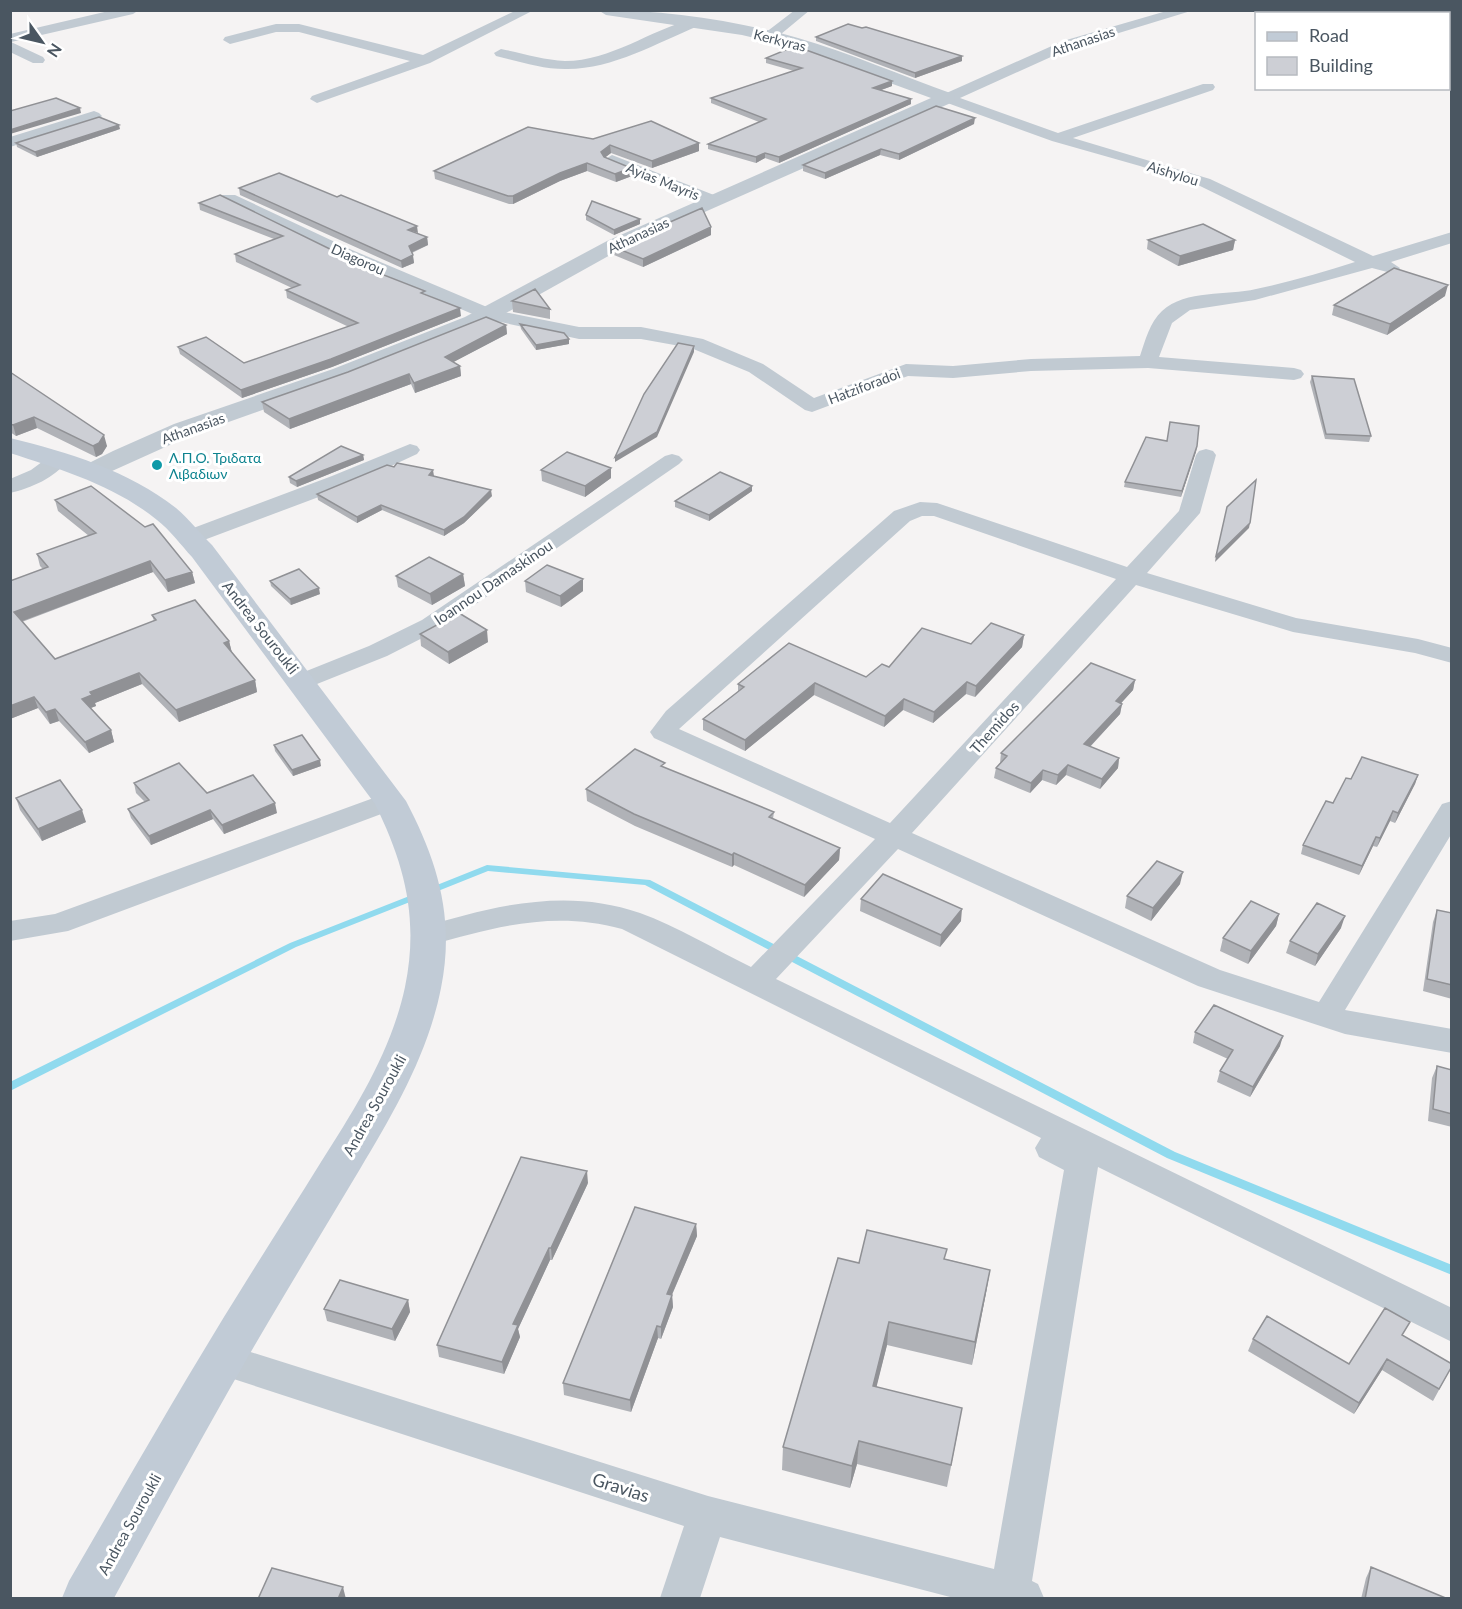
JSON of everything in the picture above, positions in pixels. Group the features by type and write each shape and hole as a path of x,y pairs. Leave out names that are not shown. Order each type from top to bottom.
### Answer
{"main road":[{"name":"Andrea Souroukli","path":"10,445 92,471 151,503 168,515 202,551 303,681 390,801 402,821 427,906 427,974 420,1005 398,1066 380,1101 222,1359 87,1599"}],"street":[{"path":"10,38 133,10"},
{"path":"317,99 425,60 528,10"},
{"path":"770,36 804,10"},
{"name":"Athanasias","path":"92,471 153,442 375,362 489,314 614,245 1068,44 1139,22 1188,10"},
{"name":"Kerkyras","path":"612,11 770,36 816,49 947,98"},
{"path":"501,53 577,65 603,59 693,23"},
{"path":"231,40 276,28 299,28 425,60"},
{"path":"10,46 38,60"},
{"path":"1057,138 1208,87"},
{"name":"Aishylou","path":"947,98 1057,138 1202,181 1244,199 1307,233 1372,263 1390,268"},
{"path":"10,142 94,116"},
{"name":"Ayias Mayris","path":"612,160 714,201"},
{"name":"Diagorou","path":"229,198 346,254 489,314"},
{"path":"1148,362 1155,338 1166,317 1175,310 1201,303 1251,296 1372,263 1452,237"},
{"name":"Hatziforadoi","path":"489,314 579,333 640,333 696,343 756,368 812,406 906,369 953,372 1031,365 1148,362 1294,374"},
{"path":"188,538 340,481 410,450"},
{"name":"Themidos","path":"761,975 894,836 1189,513 1206,454"},
{"path":"10,487 39,474 57,460"},
{"name":"Ioannou Damaskinou","path":"303,681 378,651 430,625 672,460"},
{"path":"1452,656 1418,646 1293,625 1131,576 937,510 920,509 902,516 839,570 675,717 663,732 1209,978 1345,1022 1452,1041"},
{"path":"10,931 57,924 390,801"},
{"path":"1326,1016 1452,810"},
{"path":"427,906 521,911 584,910 608,913 631,921 761,975 1452,1326"},
{"path":"854,1048 1082,1164 1017,1596"},
{"name":"Gravias","path":"222,1359 708,1515 1017,1596"},
{"path":"680,1599 708,1515"}],"building":[{"path":"848,24 866,27 962,56 915,73 816,37"},
{"path":"795,46 892,81 873,88 911,99 779,157 765,153 756,157 708,144 766,119 711,98 802,68 766,58"},
{"path":"56,98 80,108 10,130 10,111"},
{"path":"936,106 975,118 899,154 881,149 825,173 803,165"},
{"path":"99,117 119,125 35,152 16,143"},
{"path":"651,121 699,143 652,161 610,145 601,152 604,157 631,168 615,174 587,163 560,173 513,196 434,171 528,127 593,139"},
{"path":"279,173 417,226 408,230 427,237 409,246 413,255 401,261 239,188"},
{"path":"220,195 338,253 380,270 376,272 425,291 421,293 460,308 331,359 241,390 178,347 206,337 244,363 358,323 286,290 300,285 235,254 283,236 199,203"},
{"path":"592,201 640,219 614,230 586,215"},
{"path":"702,208 711,227 643,259 614,247 622,243"},
{"path":"1203,224 1235,240 1180,256 1148,240"},
{"path":"1394,268 1448,285 1390,324 1334,305"},
{"path":"535,289 550,309 512,301"},
{"path":"486,317 506,325 445,357 460,366 414,383 409,374 289,419 262,402 348,372"},
{"path":"520,324 564,333 569,339 536,345"},
{"path":"678,343 694,346 657,432 615,457 644,394"},
{"path":"10,372 104,435 99,443 93,446 34,417 10,424"},
{"path":"1312,376 1354,379 1371,436 1326,434"},
{"path":"1170,422 1199,426 1197,446 1182,491 1125,482 1146,437 1167,441"},
{"path":"341,446 363,455 296,481 289,477"},
{"path":"567,452 611,468 585,486 541,470"},
{"path":"397,463 433,470 429,475 491,490 464,517 444,530 381,505 357,517 317,494 387,465 394,467"},
{"path":"720,472 752,486 709,515 675,501"},
{"path":"1256,480 1250,523 1216,556 1227,507"},
{"path":"91,486 145,527 153,524 192,572 165,580 150,561 14,612 55,659 156,620 152,615 195,600 229,641 224,643 255,680 176,710 139,673 90,692 92,695 82,699 111,730 85,742 55,709 46,712 34,697 10,706 10,581 48,567 37,554 96,533 55,500"},
{"path":"429,557 463,574 430,594 396,576"},
{"path":"547,565 583,579 560,596 525,581"},
{"path":"299,569 319,588 290,599 270,581"},
{"path":"459,613 487,630 448,652 420,634"},
{"path":"991,623 1024,635 976,686 967,682 934,712 904,699 885,716 815,683 745,740 703,719 744,687 738,684 789,643 866,677 882,664 889,667 922,628 971,644"},
{"path":"1091,663 1135,680 1116,701 1122,704 1084,744 1119,758 1102,779 1068,765 1058,775 1043,770 1031,783 996,768 1007,756 1001,753"},
{"path":"302,735 320,760 292,770 274,745"},
{"path":"635,749 665,763 661,766 774,812 769,817 840,848 805,885 734,853 732,855 634,814 586,789"},
{"path":"1362,757 1418,775 1398,813 1393,811 1380,838 1376,837 1362,866 1303,845 1326,801 1333,803 1346,778 1351,779"},
{"path":"179,763 207,793 253,775 275,803 222,825 210,810 149,836 128,809 149,800 134,783"},
{"path":"60,780 82,810 38,829 16,798"},
{"path":"1157,861 1183,872 1153,908 1127,896"},
{"path":"883,874 962,909 941,935 861,899"},
{"path":"1251,901 1279,914 1251,951 1223,938"},
{"path":"1317,903 1345,916 1318,954 1290,941"},
{"path":"1437,910 1452,913 1452,985 1427,979"},
{"path":"1214,1005 1283,1036 1253,1087 1220,1071 1233,1050 1195,1032"},
{"path":"1437,1066 1452,1070 1452,1114 1433,1109"},
{"path":"521,1157 587,1171 513,1324 518,1325 502,1362 437,1345"},
{"path":"635,1207 696,1224 667,1294 672,1295 661,1327 657,1326 630,1400 563,1383"},
{"path":"867,1230 947,1249 944,1259 990,1270 975,1342 889,1322 873,1386 962,1408 951,1465 859,1441 852,1466 783,1447 838,1258 859,1263"},
{"path":"340,1280 408,1300 392,1329 324,1309"},
{"path":"1385,1308 1410,1322 1402,1335 1452,1364 1439,1389 1387,1359 1359,1403 1253,1339 1267,1316 1349,1364"},
{"path":"1371,1567 1448,1599 1365,1599"},
{"path":"272,1568 343,1587 338,1599 258,1599"}],"waterway":[{"path":"430,891 487,868 647,882 1171,1155 1452,1270"},
{"path":"10,1087 293,945 417,896"}],"place":[{"name":"Λ.Π.Ο. Τριδατα Λιβαδιων","path":"157,465"}]}
